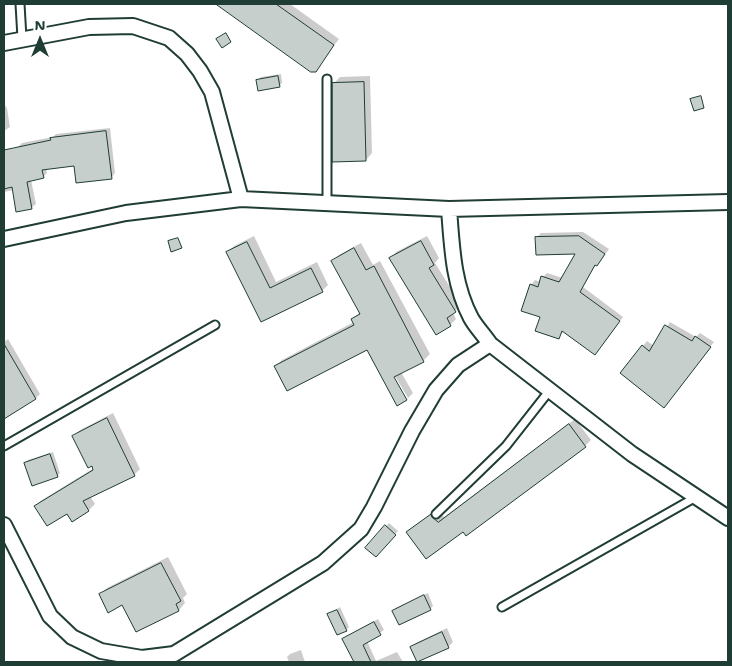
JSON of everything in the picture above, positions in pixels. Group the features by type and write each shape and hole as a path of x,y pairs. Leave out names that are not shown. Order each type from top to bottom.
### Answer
{"street":[{"path":"4,43 22,38 89,27 133,26 169,38 187,54 200,71 212,92 241,200"},
{"path":"4,240 126,213 241,200 449,209 728,202"},
{"path":"449,209 454,270 460,292 472,320 490,344 632,454 728,518"},
{"path":"4,525 50,616 72,637 101,651 142,658 174,654 323,563 361,529 412,430 436,390 458,365 490,344"}],"lane":[{"path":"20,4 22,38"},
{"path":"327,79 327,204"},
{"path":"4,446 215,325"},
{"path":"436,514 506,446 550,390"},
{"path":"502,607 696,497"}],"building":[{"path":"216,4 276,4 334,45 316,72 311,72"},
{"path":"226,33 231,42 222,48 216,39"},
{"path":"278,76 280,87 258,91 256,80"},
{"path":"364,82 366,161 332,162 332,83"},
{"path":"701,96 704,108 694,111 690,99"},
{"path":"106,131 112,179 76,183 74,166 42,170 44,178 27,182 32,209 16,212 12,187 4,189 4,150 51,140 50,138"},
{"path":"579,236 605,254 597,266 595,265 580,292 620,321 595,355 562,331 559,339 535,331 540,317 521,311 530,284 538,287 541,276 559,282 575,254 536,255 535,237"},
{"path":"178,238 182,248 171,252 168,241"},
{"path":"421,241 434,265 429,268 456,312 447,318 451,326 436,335 389,258"},
{"path":"247,242 270,288 311,268 323,292 261,322 226,252"},
{"path":"354,248 366,270 374,266 424,362 394,377 407,400 397,406 367,350 287,391 274,366 354,325 351,319 360,314 331,261"},
{"path":"665,325 692,341 695,336 711,347 664,408 620,373 642,345 649,351"},
{"path":"4,344 36,399 4,419"},
{"path":"107,418 135,476 83,501 89,511 72,522 67,514 47,526 34,506 93,470 92,466 88,468 72,436"},
{"path":"569,424 586,447 466,536 463,532 426,559 406,532 431,514 438,522"},
{"path":"50,454 58,477 32,486 24,463"},
{"path":"385,525 396,535 376,557 365,548"},
{"path":"161,563 181,601 176,604 179,611 136,632 122,605 108,613 99,594"},
{"path":"424,595 431,610 399,625 392,611"},
{"path":"337,610 347,631 337,635 327,614"},
{"path":"374,622 381,635 363,645 371,662 354,662 342,639"},
{"path":"442,632 449,648 417,662 410,647"}]}
